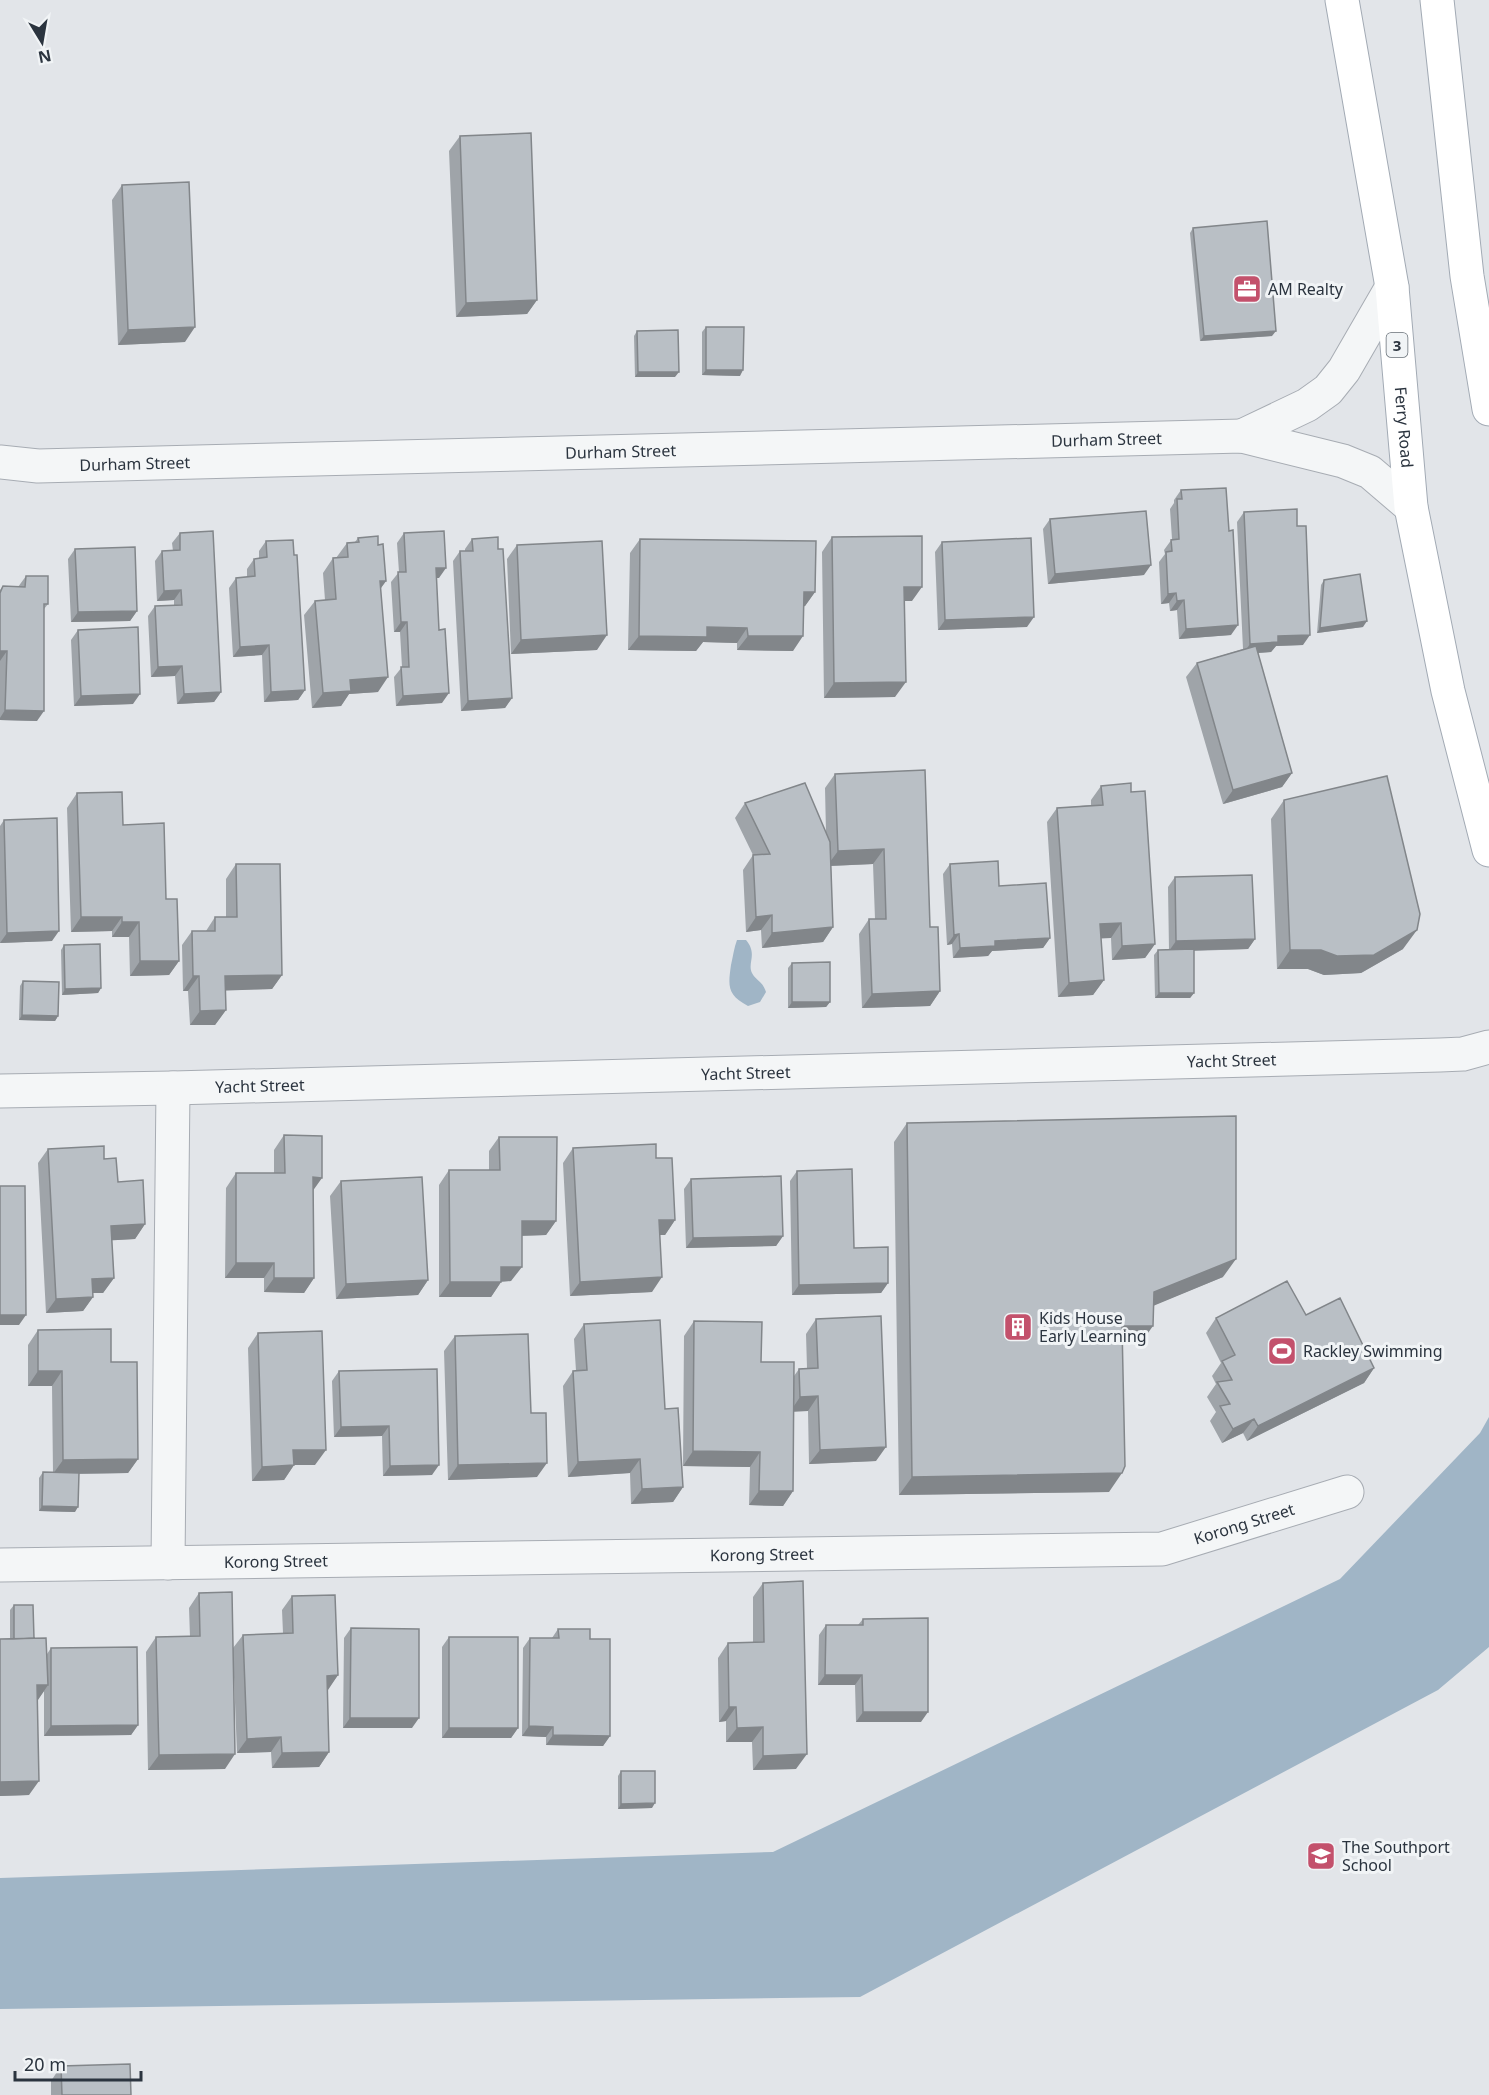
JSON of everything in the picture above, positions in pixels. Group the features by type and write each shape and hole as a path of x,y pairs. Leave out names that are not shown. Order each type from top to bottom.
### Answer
{"main road":[{"name":"Ferry Road","path":"1342,0 1392,287 1411,507 1448,691 1489,850"},
{"path":"1437,0 1467,276 1489,409"}],"street":[{"name":"Durham Street","path":"1242,436 1307,405 1328,390 1344,370 1392,287"},
{"name":"Durham Street","path":"0,462 38,466 1242,436 1343,460 1370,472 1411,507"},
{"name":"Yacht Street","path":"0,1090 172,1088 1440,1055 1463,1054 1489,1047"},
{"path":"168,1563 172,1088"},
{"name":"Korong Street","path":"0,1564 1162,1549 1347,1492"}],"water":[{"path":"737,940 746,940 749,945 752,954 752,973 766,992 760,1002 748,1006 733,994 729,979"},
{"path":"1489,1417 1489,1647 1438,1690 860,1997 0,2009 0,1878 773,1852 1340,1579 1480,1433"}],"building":[{"path":"531,133 537,300 466,303 460,136"},
{"path":"189,182 195,327 128,330 122,185"},
{"path":"1267,221 1276,331 1204,336 1193,228"},
{"path":"706,327 744,327 743,370 706,370"},
{"path":"678,330 679,372 638,372 637,331"},
{"path":"1226,488 1229,531 1233,530 1238,625 1186,629 1184,600 1177,601 1176,593 1168,594 1166,552 1172,551 1171,540 1179,539 1177,499 1182,499 1181,490"},
{"path":"1297,509 1297,526 1306,526 1310,635 1278,636 1278,642 1250,644 1244,512"},
{"path":"1146,511 1151,565 1055,574 1050,519"},
{"path":"213,531 221,692 184,694 182,666 158,667 155,606 182,605 181,590 164,591 162,551 180,550 180,533"},
{"path":"444,531 446,568 436,568 439,630 445,629 449,693 403,696 401,667 409,667 407,622 401,622 398,572 406,572 404,533"},
{"path":"378,536 378,545 383,544 386,581 380,581 388,677 350,680 351,691 323,693 315,601 336,599 333,558 348,557 347,543 359,542 358,538"},
{"path":"922,536 922,587 904,587 906,682 834,683 832,537"},
{"path":"498,537 498,549 503,549 512,698 468,701 460,551 473,551 472,539"},
{"path":"1031,538 1034,617 945,620 942,542"},
{"path":"640,539 816,541 815,592 804,592 803,636 748,636 747,628 707,627 707,637 639,636"},
{"path":"293,540 294,555 297,555 305,690 271,692 269,645 240,647 236,578 255,576 254,559 267,557 266,541"},
{"path":"602,541 607,635 521,640 517,545"},
{"path":"135,547 137,611 78,612 75,549"},
{"path":"1360,574 1367,621 1320,628 1324,580"},
{"path":"26,576 48,576 48,604 44,604 44,711 5,710 7,651 0,651 0,593 3,586 25,587"},
{"path":"138,627 140,694 81,696 78,630"},
{"path":"1256,646 1292,773 1233,790 1197,663"},
{"path":"925,770 930,927 938,927 940,991 872,994 869,919 886,919 884,849 838,851 835,774"},
{"path":"1387,776 1420,914 1417,930 1374,955 1337,956 1321,950 1290,950 1284,800"},
{"path":"805,783 830,842 833,927 772,933 772,915 756,917 753,855 770,854 745,803"},
{"path":"1131,783 1131,792 1145,791 1155,944 1122,946 1121,923 1100,924 1104,980 1069,983 1057,808 1103,805 1101,786"},
{"path":"122,792 123,825 164,823 166,899 177,899 179,961 140,961 139,922 122,922 122,917 81,917 77,793"},
{"path":"57,818 59,931 7,933 4,820"},
{"path":"998,861 999,886 1046,883 1050,938 995,941 995,946 960,948 959,934 954,935 950,864"},
{"path":"236,864 280,864 282,975 225,976 226,1010 200,1011 199,976 193,976 192,931 215,931 215,917 237,917"},
{"path":"1252,875 1255,939 1176,941 1175,877"},
{"path":"100,944 101,988 65,989 64,945"},
{"path":"1194,949 1194,993 1159,993 1158,950"},
{"path":"830,962 830,1002 792,1002 792,963"},
{"path":"23,981 59,982 58,1016 22,1015"},
{"name":"Kids House Early Learning","path":"1236,1116 1236,1259 1154,1292 1153,1326 1122,1326 1125,1466 1122,1473 912,1477 907,1123"},
{"path":"284,1135 322,1136 322,1178 313,1177 314,1278 274,1278 274,1263 236,1263 236,1173 285,1173"},
{"path":"499,1137 557,1137 556,1221 522,1221 522,1267 501,1267 501,1282 450,1282 449,1170 500,1170"},
{"path":"656,1144 656,1158 672,1158 675,1220 659,1220 662,1277 580,1282 573,1148"},
{"path":"104,1146 104,1159 116,1158 118,1182 143,1180 145,1224 111,1226 114,1278 92,1279 93,1297 56,1299 48,1149"},
{"path":"852,1169 854,1248 888,1247 888,1283 799,1285 797,1171"},
{"path":"781,1176 783,1236 693,1238 691,1179"},
{"path":"422,1177 428,1280 346,1284 341,1181"},
{"path":"0,1186 25,1186 26,1315 0,1315"},
{"name":"Rackley Swimming","path":"1287,1281 1306,1315 1340,1298 1374,1368 1258,1426 1254,1419 1233,1429 1220,1406 1230,1404 1217,1382 1232,1380 1222,1361 1235,1355 1216,1318"},
{"path":"881,1316 886,1447 820,1450 818,1396 800,1397 799,1369 818,1368 816,1319"},
{"path":"660,1320 665,1409 678,1408 683,1487 642,1489 640,1459 578,1462 573,1371 587,1370 584,1324"},
{"path":"694,1321 762,1322 761,1362 794,1362 793,1491 759,1491 760,1452 693,1451"},
{"path":"111,1329 111,1362 137,1362 138,1459 63,1460 62,1371 38,1371 38,1330"},
{"path":"322,1331 326,1450 293,1450 294,1465 262,1467 258,1333"},
{"path":"528,1334 531,1413 546,1413 547,1463 458,1465 455,1336"},
{"path":"437,1369 439,1465 390,1466 389,1426 341,1427 339,1371"},
{"path":"43,1472 79,1473 78,1507 42,1506"},
{"path":"803,1581 807,1754 763,1756 763,1727 737,1728 736,1707 729,1707 728,1643 764,1642 763,1583"},
{"path":"232,1592 235,1754 159,1755 156,1637 200,1636 199,1593"},
{"path":"335,1595 338,1675 327,1676 329,1752 282,1753 281,1737 247,1739 243,1635 293,1633 292,1596"},
{"path":"14,1605 33,1605 34,1638 14,1639"},
{"path":"928,1618 928,1712 863,1712 862,1675 825,1675 826,1625 863,1625 863,1619"},
{"path":"351,1628 419,1629 419,1718 350,1718"},
{"path":"558,1629 590,1629 590,1639 610,1639 610,1736 553,1735 553,1727 529,1726 530,1638 559,1638"},
{"path":"449,1637 518,1637 518,1728 449,1728"},
{"path":"46,1638 48,1685 37,1685 39,1781 0,1782 0,1639"},
{"path":"137,1647 138,1725 51,1726 51,1648"},
{"path":"621,1771 655,1771 655,1803 621,1804"},
{"path":"130,2064 131,2095 62,2095 61,2066"}],"place":[{"name":"AM Realty","path":"1247,289"},
{"name":"Kids House Early Learning","path":"1018,1327"},
{"name":"Rackley Swimming","path":"1282,1351"},
{"name":"The Southport School","path":"1321,1856"}]}
